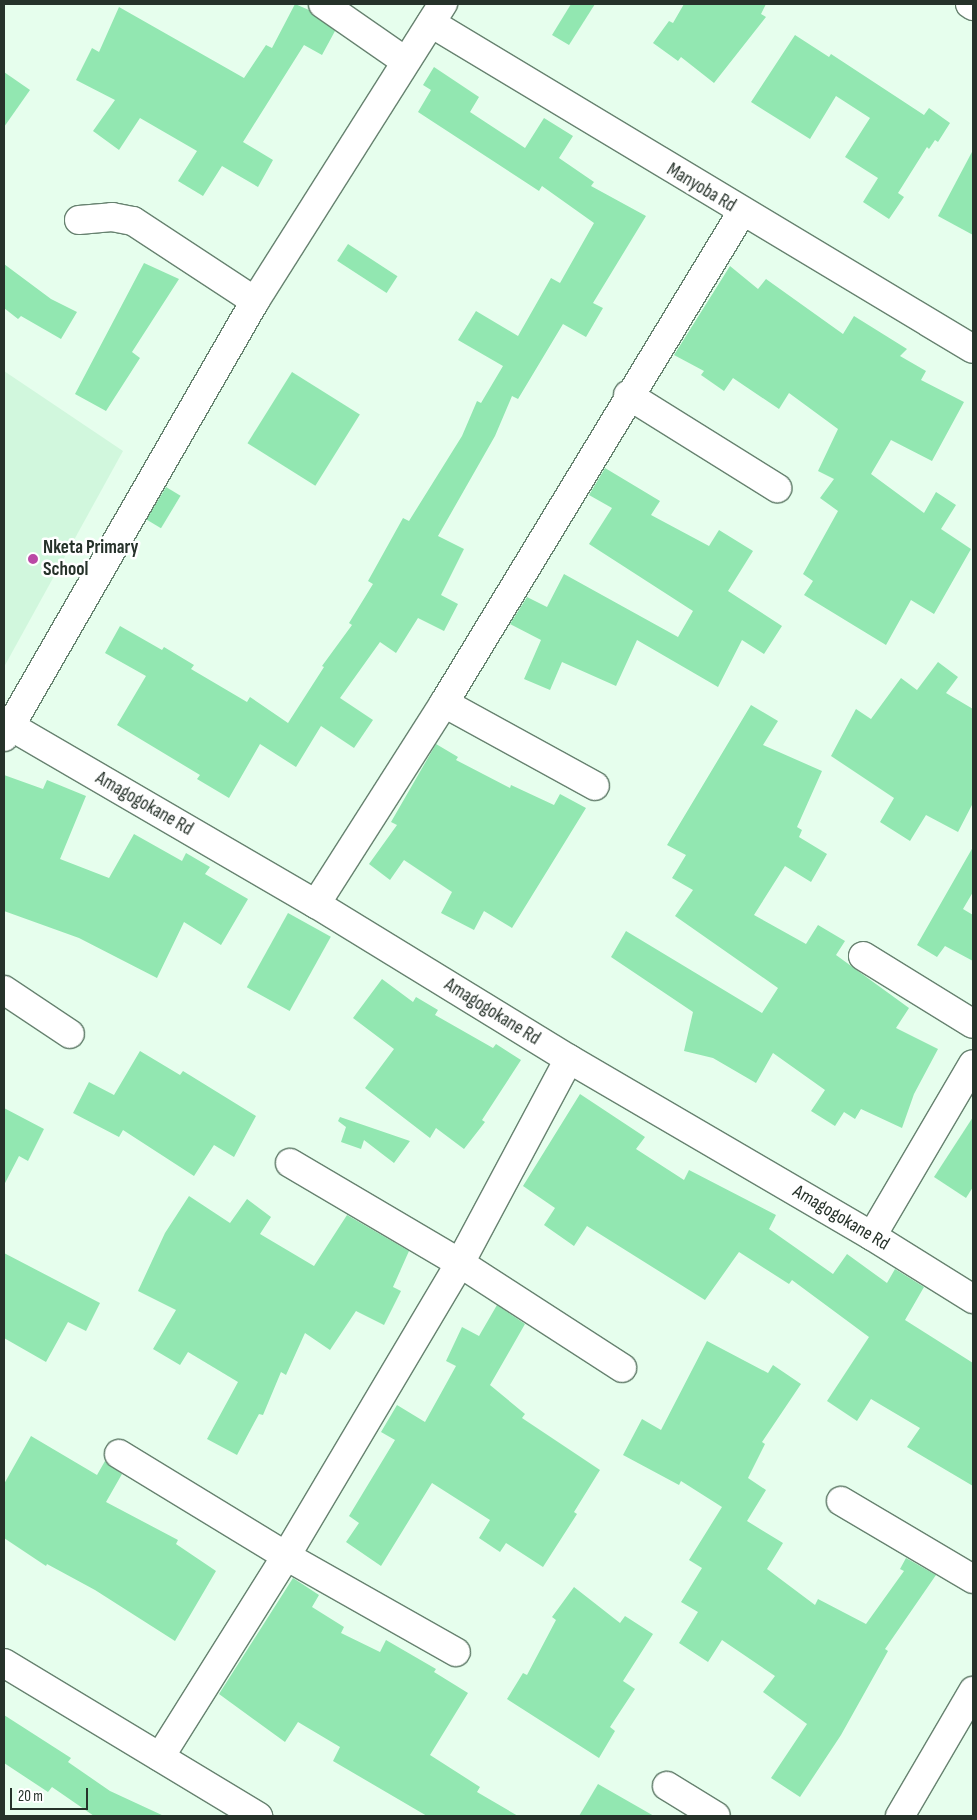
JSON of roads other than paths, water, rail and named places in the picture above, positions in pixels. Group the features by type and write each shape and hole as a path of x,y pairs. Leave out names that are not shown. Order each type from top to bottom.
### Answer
{"street":[{"path":"323,4 405,61"},
{"path":"7,731 255,302 437,13"},
{"name":"Manyoba Rd","path":"437,13 742,212 973,349"},
{"path":"316,904 444,703 628,396 742,212"},
{"path":"79,220 112,217 133,221 255,302"},
{"path":"628,396 777,488"},
{"path":"444,703 596,786"},
{"name":"Amagogokane Rd","path":"7,731 316,904 568,1059 872,1236 973,1299"},
{"path":"862,956 973,1024"},
{"path":"4,990 70,1034"},
{"path":"160,1757 286,1556 460,1263 568,1059"},
{"path":"872,1236 973,1064"},
{"path":"290,1163 460,1263 622,1368"},
{"path":"119,1454 286,1556 456,1652"},
{"path":"841,1501 973,1579"},
{"path":"4,1663 258,1816"},
{"path":"900,1816 973,1691"},
{"path":"667,1786 716,1816"}],"place":[{"name":"Nketa Primary School","path":"33,559"}]}
